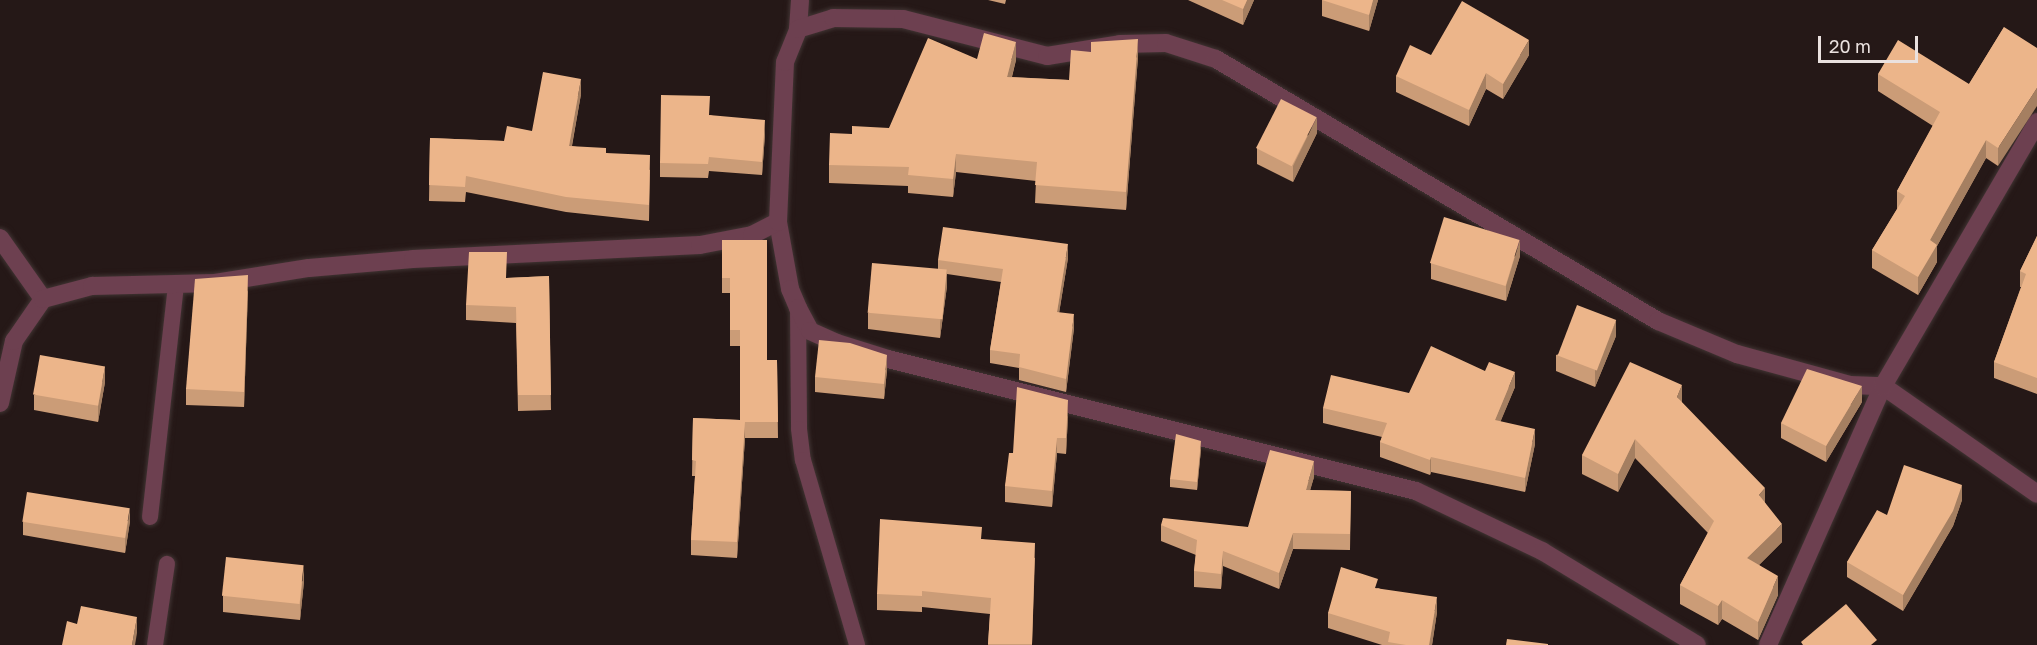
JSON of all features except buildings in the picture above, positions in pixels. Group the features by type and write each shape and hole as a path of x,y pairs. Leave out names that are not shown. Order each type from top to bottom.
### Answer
{"street":[{"path":"800,0 798,29 785,62 778,222 790,289 810,331 888,359 1416,491 1542,551 1697,645"},
{"path":"798,29 833,18 903,19 1047,56 1120,44 1166,43 1216,59 1659,321 1737,354 1850,385 1883,386 2037,494"},
{"path":"1768,645 1883,386 2037,122"},
{"path":"0,404 14,341 43,299 92,286 176,284 413,259 700,245 752,235 778,222"},
{"path":"0,237 43,299"}],"lane":[{"path":"150,517 176,284"},
{"path":"798,308 798,429 803,460 857,645"},
{"path":"155,645 167,564"}]}
